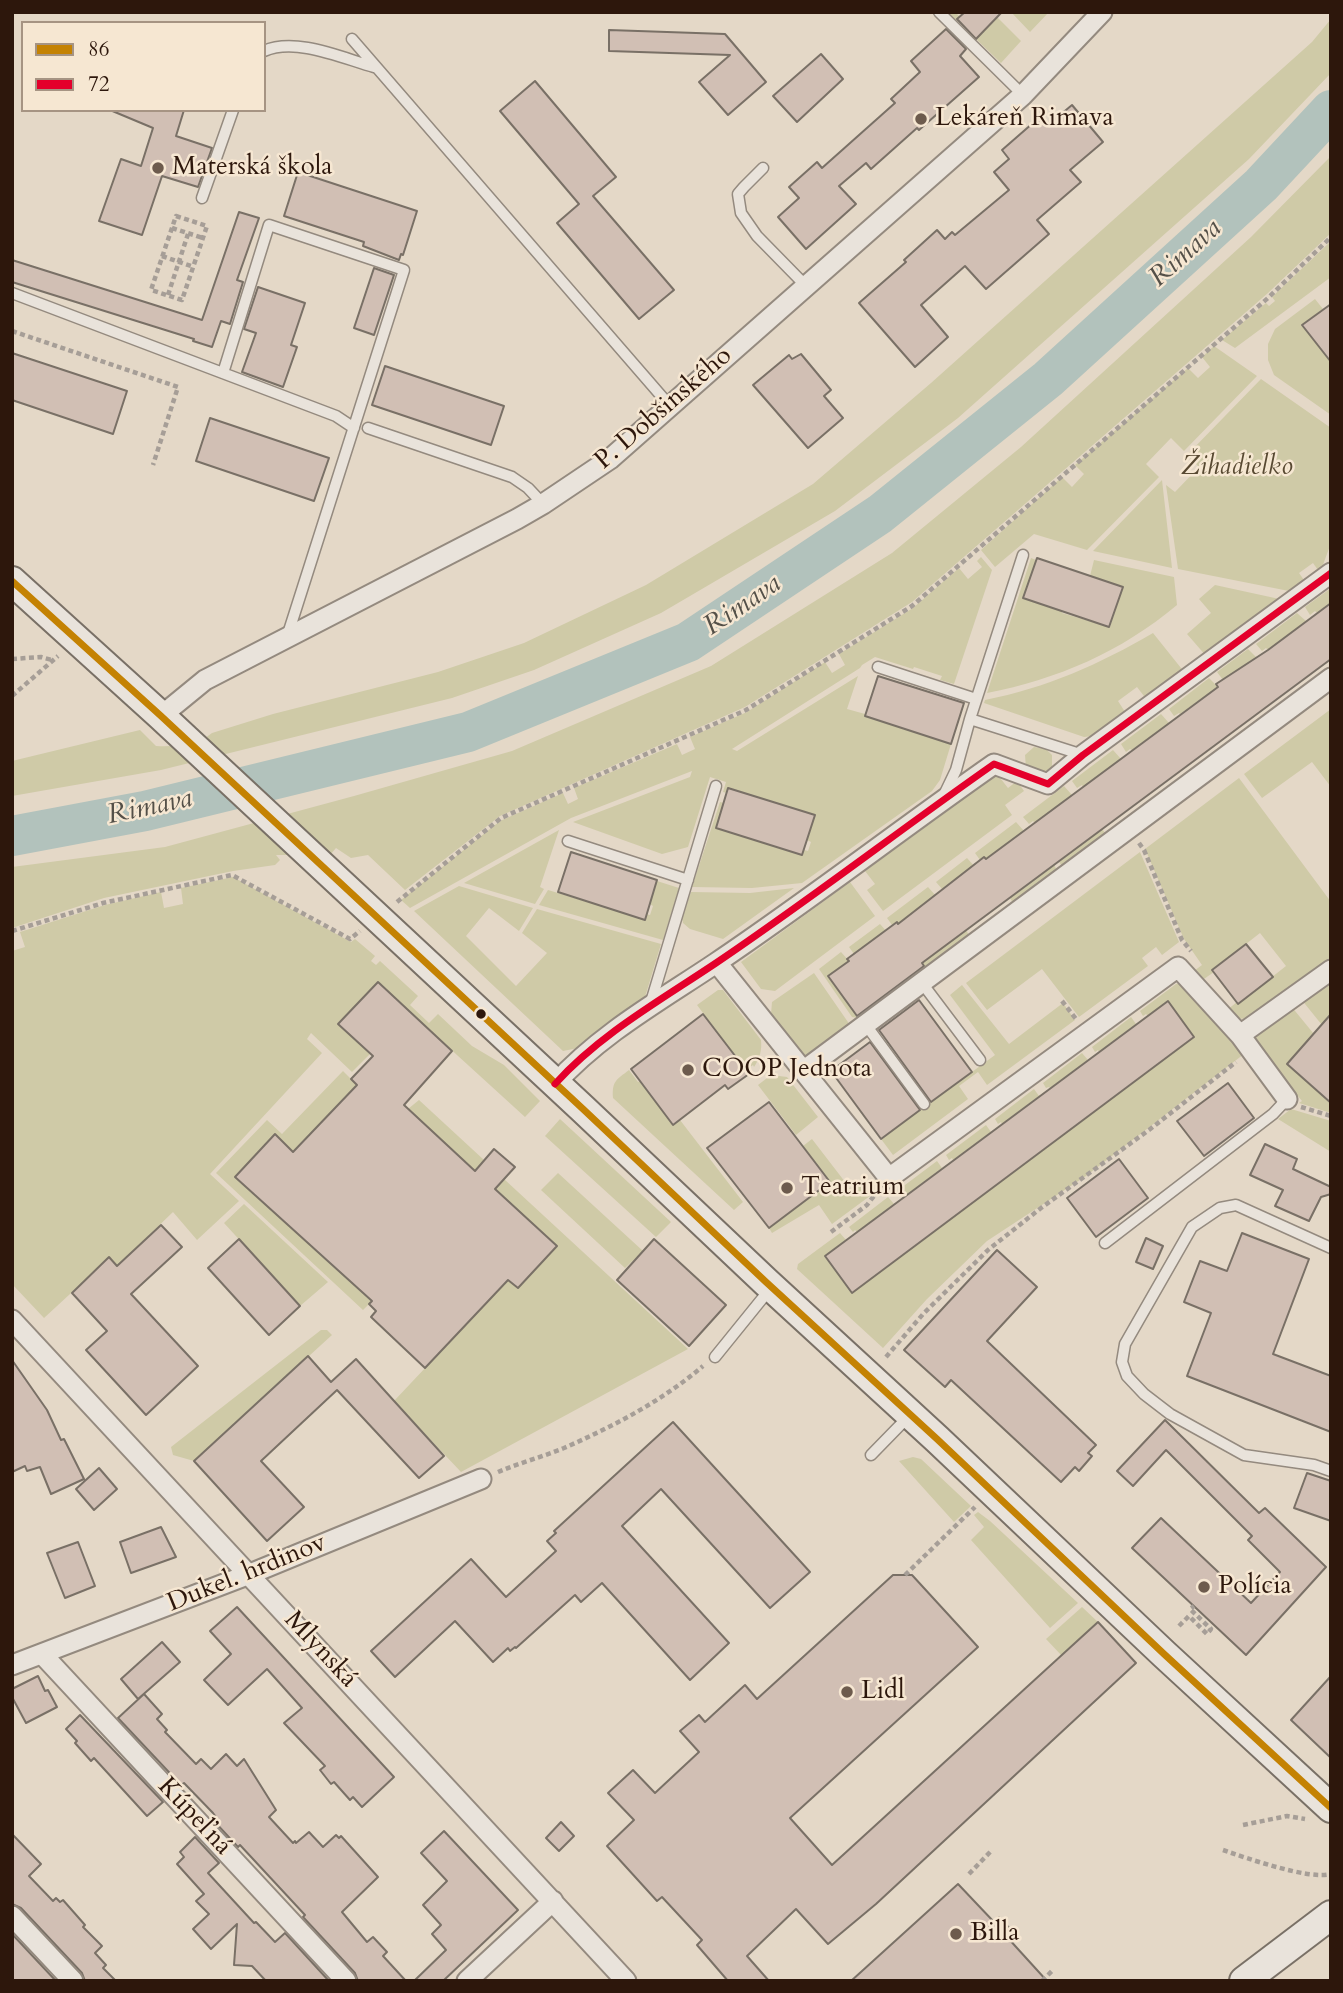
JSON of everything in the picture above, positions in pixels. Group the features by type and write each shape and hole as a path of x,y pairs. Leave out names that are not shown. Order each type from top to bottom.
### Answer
{"street":[{"name":"P. Dobšinského","path":"168,723 205,680 543,504 610,459 1023,95 1102,12"},
{"path":"555,1084 573,1065 649,1006 717,962 994,764 1048,784 1083,755 1331,573"},
{"path":"12,581 911,1415 1158,1648 1322,1814"},
{"path":"803,1072 1331,677"},
{"path":"717,962 889,1178 1178,967 1245,1043 1287,1099"},
{"path":"1245,1043 1331,970"},
{"name":"Mlynská","path":"12,1320 626,1981"},
{"name":"Dukel. hrdinov","path":"12,1665 250,1574 481,1479"},
{"name":"Kúpeľná","path":"42,1654 346,1981"},
{"path":"467,1981 553,1901"},
{"path":"1244,1981 1331,1915"},
{"path":"12,1916 73,1981"}],"lane":[{"path":"939,12 1023,95"},
{"path":"352,39 670,406"},
{"path":"266,50 276,46 301,46 375,67"},
{"path":"202,198 232,112"},
{"path":"763,168 738,194 741,212 757,236 806,286"},
{"path":"223,373 270,225 404,271 286,638"},
{"path":"12,293 336,416 354,428"},
{"path":"368,428 512,477 528,488 543,504"},
{"path":"941,801 956,770 1023,555"},
{"path":"878,667 976,699"},
{"path":"970,719 1083,755"},
{"path":"649,1006 716,786"},
{"path":"568,841 688,880"},
{"path":"922,983 980,1060"},
{"path":"866,1025 924,1104"},
{"path":"1105,1242 1273,1114 1287,1099"},
{"path":"1331,1248 1236,1205 1220,1208 1192,1227 1125,1344 1122,1362 1127,1376 1161,1407 1244,1455 1314,1465 1331,1471"},
{"path":"715,1357 772,1287"},
{"path":"871,1455 911,1415"}],"path":[{"path":"176,215 207,226 182,300 151,290 172,229 176,215"},
{"path":"172,229 203,238"},
{"path":"167,295 188,234"},
{"path":"396,902 501,818 746,710 912,606 1268,298 1331,237"},
{"path":"162,256 194,267"},
{"path":"12,331 178,387 153,466"},
{"path":"12,696 77,639"},
{"path":"12,659 41,657 52,660"},
{"path":"1128,829 1144,850 1182,940 1192,952 1178,967"},
{"path":"12,931 103,903 232,875 350,939 361,930"},
{"path":"886,1357 924,1313 988,1251 1041,1208 1149,1130 1245,1043"},
{"path":"1287,1099 1296,1106 1331,1116"},
{"path":"831,1231 867,1205 889,1178"},
{"path":"481,1479 562,1448 622,1420 678,1388 715,1357"},
{"path":"905,1575 978,1504"},
{"path":"1179,1626 1189,1616 1207,1634 1211,1629 1190,1609 1194,1606"},
{"path":"1243,1825 1287,1816 1322,1814"},
{"path":"969,1874 992,1850"},
{"path":"1223,1850 1322,1877 1330,1874"},
{"path":"1042,1981 1054,1969"}],"green space":[{"path":"948,12 955,12 979,36 997,17 1021,41 1001,63"},
{"path":"1011,12 1049,12 1030,32"},
{"path":"1331,19 1331,73 1249,159 958,418 835,511 661,613 534,670 452,698 161,770 12,796 12,761 140,730 156,746 193,743 212,733 273,714 438,672 524,643 646,585 813,484 931,383 1312,42"},
{"path":"1331,156 1331,233 1268,293 912,602 745,707 500,816 405,890 368,855 351,858 336,848 330,855 276,855 280,860 275,865 104,898 12,928 12,867 165,847 512,751 711,666 892,553 1021,447 1251,237"},
{"path":"1331,241 1331,277 1235,348 1222,340 1266,303 1269,306 1275,301 1272,297"},
{"path":"1315,299 1323,309 1302,325 1331,361 1331,415 1274,375 1268,360 1268,344 1275,329"},
{"path":"1214,346 1257,376 1184,451 1171,438 1146,464 1159,477 1087,550 1034,534 995,567 981,550 1062,477 1072,487 1084,474 1075,465 1188,368 1198,378 1210,367 1202,357"},
{"name":"Žihadielko","path":"1261,379 1331,428 1331,543 1320,573 1313,563 1299,573 1306,583 1294,592 1178,569 1166,485 1175,492 1199,467 1187,455"},
{"path":"1162,480 1172,568 1093,551"},
{"path":"981,557 992,570 954,684 940,680 942,676 875,657 732,749 737,751 858,676 847,709 951,744 940,780 932,791 802,883 752,888 692,887 720,802 724,803 716,828 802,855 804,850 808,851 811,842 807,840 815,815 729,788 727,793 723,792 726,782 710,777 688,847 662,854 573,822 690,777 692,771 571,818 410,908 401,900 500,821 563,793 568,804 578,799 574,788 677,744 682,755 695,749 690,737 747,712 825,662 832,673 845,665 839,654 913,608 959,568 968,579 982,567 977,561"},
{"path":"1031,558 1036,560 1024,598 1062,613 1110,627 1123,587 1090,576 1094,560 1174,577 1177,605 1134,637 1088,661 1039,680 987,693"},
{"path":"1215,585 1284,600 1207,657 1187,634 1211,613 1199,599"},
{"path":"1331,588 1331,603 1310,615 1305,607"},
{"path":"1297,613 1306,621 1268,650 1266,648 1262,651 1256,644"},
{"path":"1153,633 1185,673 1147,700 1137,687 1118,701 1127,715 1093,736 1084,737 984,703 985,700 1030,689 1072,674"},
{"path":"1248,649 1257,658 1223,680 1217,672"},
{"path":"1209,678 1218,687 1174,716 1169,709"},
{"path":"1331,709 1331,787 1312,762 1262,798 1244,774"},
{"path":"1161,714 1169,723 1126,752 1121,744"},
{"path":"1034,747 1046,749 1052,755 1052,767 1043,775 1026,768 1025,755"},
{"path":"1113,750 1121,759 1083,787 1082,785 1077,788 1072,781"},
{"path":"997,774 1008,788 1017,781 1024,791 1005,805 1012,815 883,911 867,890 875,884 865,871"},
{"path":"1239,778 1331,902 1331,957 1244,1019 1235,1017 1227,1010 1286,966 1260,933 1201,981 1194,971 1202,965 1184,939 1145,849"},
{"path":"1064,786 1072,795 1035,823 1033,821 1029,824 1023,817"},
{"path":"1016,822 1024,831 986,859 984,857 980,860 975,853"},
{"path":"1102,829 1106,834 1062,866 1059,862"},
{"path":"559,830 540,887 544,889 535,904 464,883"},
{"path":"1140,852 1179,942 1162,955 1156,947 1142,958 1148,966 1079,1017 1042,969 987,1010 966,983"},
{"path":"967,858 975,867 942,889 936,882"},
{"path":"1054,865 1057,870 1013,903 1010,898"},
{"path":"233,877 351,942 355,939 375,956 371,961 376,965 380,961 418,996 410,1005 429,1023 438,1014 472,1046 504,1065 540,1101 525,1117 378,983 338,1023 370,1054 352,1072 311,1033 307,1039 322,1053 210,1174 239,1201 197,1240 173,1212 117,1266 109,1258 44,1318 12,1284 12,951 25,947 20,932 105,905 161,892 164,908 183,904 181,888"},
{"path":"657,881 679,888 663,940 539,905 548,890 644,919 646,914 650,915 653,906 650,904"},
{"path":"850,882 875,916 775,991 761,989 741,962"},
{"path":"459,886 533,908 519,931 489,908 466,936 516,986 547,953 522,933 537,909 661,944 645,997 578,1048 563,1051 414,911"},
{"path":"928,887 936,896 898,924 897,922 892,925 887,918"},
{"path":"794,888 723,939 690,929 683,923 682,918 691,892 750,893"},
{"path":"880,924 887,932 854,954 849,947"},
{"path":"966,930 969,935 925,968 922,963"},
{"path":"841,952 849,961 828,977 855,1012 879,995 882,1000 859,1018 852,1017 819,969"},
{"path":"814,973 850,1025 811,1055 801,1055 771,1014 772,1002"},
{"path":"1331,977 1331,1014 1327,1019 1326,1030 1301,999"},
{"path":"1176,984 1187,985 1244,1054 1086,1176 987,1241 927,1299 883,1348 797,1269 798,1264 840,1233 846,1240 825,1256 852,1292 1194,1037 1168,1001 1148,1016 1143,1016 1140,1011"},
{"path":"962,985 1009,1044 1063,1003 1075,1020 987,1085 978,1072 959,1086 968,1099 893,1155 881,1139 995,1055 950,995"},
{"path":"718,990 723,990 761,1040 760,1054 754,1067 753,1065 746,1070 697,1005"},
{"path":"1291,1006 1318,1039 1307,1042 1287,1064 1331,1103 1331,1113 1299,1103 1302,1101 1253,1042 1252,1037"},
{"path":"1131,1017 1136,1024 1099,1052 1095,1052 1092,1047"},
{"path":"1082,1053 1088,1060 1050,1088 1046,1088 1043,1083"},
{"path":"629,1070 673,1125 680,1120 743,1202 734,1210 613,1098 616,1081"},
{"path":"343,1071 357,1085 293,1152 275,1135 372,1301 363,1310 216,1173 267,1120 282,1134"},
{"path":"771,1075 787,1077 818,1117 796,1135 758,1085"},
{"path":"1034,1089 1039,1096 1002,1124 998,1124 995,1119"},
{"path":"419,1100 484,1160 475,1171 408,1109"},
{"path":"1291,1109 1331,1121 1331,1152 1278,1119"},
{"path":"560,1119 671,1222 656,1237 545,1136"},
{"path":"986,1125 991,1132 953,1160 949,1160 946,1155"},
{"path":"812,1139 852,1191 867,1180 874,1193 832,1224 819,1205 772,1233 769,1228 830,1182 803,1146"},
{"path":"937,1161 942,1168 905,1196 901,1196 897,1191"},
{"path":"558,1173 643,1251 625,1268 541,1190"},
{"path":"504,1179 688,1349 461,1472 394,1401 508,1280 518,1288 557,1247 495,1189"},
{"path":"888,1197 894,1204 857,1232 853,1232 849,1227"},
{"path":"244,1204 328,1282 300,1306 224,1223"},
{"path":"321,1330 327,1330 332,1335 194,1461 173,1455 171,1447"},
{"path":"913,1457 921,1459 971,1506 954,1522 899,1461"},
{"path":"978,1512 1078,1603 1050,1628 971,1540 984,1527 974,1515"},
{"path":"1082,1607 1098,1622 1062,1656 1046,1639"}],"building":[{"path":"965,12 1002,12 976,39 957,19"},
{"path":"946,29 966,49 960,56 979,77 871,169 866,163 839,186 856,204 806,249 778,217 799,198 789,187 817,162 822,168 895,103 891,99 920,72 911,61"},
{"path":"609,30 725,34 766,82 728,115 699,82 730,55 609,51"},
{"path":"821,54 843,79 797,122 773,96"},
{"path":"535,81 616,177 593,196 674,290 639,319 557,223 579,204 500,111"},
{"path":"1072,105 1103,142 1070,170 1081,182 1037,220 1049,234 986,289 965,266 921,305 948,337 915,367 859,303 906,262 904,260 937,230 945,239 952,232 955,235 1009,190 994,172 1009,159 1002,150 1041,116 1048,125"},
{"path":"115,112 183,112 176,136 212,148 198,187 162,176 142,235 99,221 121,159 141,166 153,128"},
{"path":"298,172 417,211 399,260 363,246 364,242 284,216"},
{"path":"239,212 259,218 237,280 243,282 230,324 221,321 212,347 12,282 12,260 202,320"},
{"path":"374,268 394,275 374,335 354,328"},
{"path":"258,287 305,303 291,345 297,347 283,387 242,372 256,333 244,329"},
{"path":"1331,304 1331,362 1302,325"},
{"path":"12,353 127,391 113,434 12,400"},
{"path":"801,354 831,390 824,396 843,418 808,448 753,385 789,355 792,359"},
{"path":"385,366 504,406 491,445 372,405"},
{"path":"210,418 329,458 314,501 196,461"},
{"path":"1037,558 1123,587 1109,627 1023,598"},
{"path":"1331,603 1331,659 922,963 924,966 857,1016 828,976 849,961 847,959 1218,687 1216,684 1268,650"},
{"path":"878,676 964,703 951,744 865,716"},
{"path":"728,788 815,815 802,855 716,828"},
{"path":"571,852 657,880 645,920 558,892"},
{"path":"1246,944 1273,977 1238,1004 1212,970"},
{"path":"378,982 452,1051 404,1105 475,1171 494,1149 515,1167 495,1189 557,1246 518,1288 508,1280 425,1368 371,1317 376,1311 369,1304 372,1301 235,1177 275,1134 293,1152 357,1085 351,1079 373,1056 338,1024"},
{"path":"919,1000 972,1072 931,1102 879,1030"},
{"path":"1168,1001 1194,1037 852,1293 825,1256"},
{"name":"COOP Jednota","path":"703,1014 749,1074 728,1089 725,1085 673,1125 631,1069"},
{"path":"1331,1014 1331,1103 1287,1064"},
{"path":"870,1042 920,1110 881,1139 831,1071"},
{"path":"1228,1083 1254,1118 1204,1156 1177,1121"},
{"path":"769,1102 830,1182 769,1228 707,1148"},
{"path":"1265,1144 1297,1159 1293,1169 1331,1187 1331,1194 1321,1197 1309,1221 1275,1206 1283,1190 1250,1175"},
{"path":"1119,1159 1148,1198 1096,1237 1067,1198"},
{"path":"161,1225 182,1247 131,1294 198,1366 146,1415 86,1350 107,1331 72,1293 109,1257 117,1266"},
{"path":"1242,1233 1309,1259 1273,1354 1331,1376 1331,1432 1187,1376 1211,1313 1184,1302 1200,1261 1227,1271"},
{"path":"1146,1238 1163,1246 1153,1269 1136,1262"},
{"path":"239,1239 300,1306 269,1335 208,1268"},
{"path":"654,1239 726,1305 689,1346 617,1280"},
{"path":"997,1250 1037,1287 987,1341 1096,1445 1088,1453 1092,1456 1079,1471 1075,1467 1061,1482 951,1380 945,1387 904,1350"},
{"path":"308,1356 331,1382 356,1359 444,1456 419,1478 337,1390 261,1461 304,1507 267,1541 194,1461"},
{"path":"12,1360 47,1410 84,1479 51,1494 40,1467 27,1471 25,1466 12,1472"},
{"path":"1165,1420 1259,1513 1265,1508 1326,1567 1246,1655 1132,1548 1161,1518 1251,1603 1280,1572 1248,1540 1252,1536 1166,1450 1133,1486 1117,1471"},
{"path":"673,1422 810,1572 770,1608 661,1489 622,1526 729,1643 690,1680 602,1583 581,1602 575,1595 516,1648 510,1651 508,1648 493,1662 455,1621 395,1677 371,1651 471,1559 506,1597 556,1551 547,1541 556,1533 554,1531"},
{"path":"99,1468 117,1489 94,1510 76,1489"},
{"path":"1307,1473 1331,1481 1331,1521 1294,1508"},
{"path":"161,1527 176,1557 131,1573 120,1542"},
{"path":"78,1542 95,1586 65,1598 47,1553"},
{"path":"893,1575 912,1575 978,1647 790,1818 832,1865 1098,1622 1136,1663 876,1904 828,1944 796,1909 747,1956 769,1981 728,1981 697,1945 702,1940 662,1897 657,1901 607,1846 634,1820 608,1793 633,1770 655,1793 699,1752 680,1731 699,1715 705,1722 745,1685 757,1699"},
{"path":"237,1607 394,1777 362,1807 353,1797 350,1800 334,1782 331,1784 320,1770 325,1766 284,1723 302,1708 267,1669 228,1705 204,1680 231,1654 210,1631"},
{"path":"162,1642 180,1662 138,1699 121,1679"},
{"path":"38,1676 57,1707 26,1723 12,1697 12,1689"},
{"path":"1331,1676 1331,1758 1291,1720"},
{"path":"144,1694 162,1714 157,1719 167,1730 165,1732 196,1764 201,1759 211,1769 226,1754 237,1766 244,1759 276,1810 269,1817 293,1843 309,1832 323,1847 336,1835 339,1838 341,1836 378,1877 342,1912 367,1942 373,1937 387,1952 383,1956 406,1981 358,1981 355,1973 303,1917 305,1915 213,1820 216,1817 213,1813 184,1783 181,1785 118,1718"},
{"path":"80,1715 163,1802 147,1816 94,1758 91,1761 75,1743 77,1741 66,1729"},
{"path":"561,1822 574,1836 559,1851 546,1838"},
{"path":"444,1831 518,1910 443,1981 414,1981 446,1950 432,1934 441,1925 423,1905 447,1881 421,1853"},
{"path":"12,1834 41,1864 29,1876 53,1901 56,1898 60,1902 63,1900 85,1925 83,1927 102,1946 95,1953 106,1965 103,1968 116,1981 85,1981 82,1973 21,1908 12,1904"},
{"path":"195,1837 219,1863 208,1873 254,1923 275,1942 285,1933 329,1981 266,1981 252,1966 234,1965 237,1924 211,1949 193,1929 209,1914 196,1901 204,1894 177,1864 184,1857 180,1852"},
{"name":"Billa","path":"958,1884 994,1922 999,1917 1013,1932 1007,1937 1047,1981 851,1981"},
{"path":"12,1934 56,1981 12,1981"}],"waterway":[{"name":"Rimava","path":"12,836 145,811 468,732 688,642 880,514 1048,379 1261,185 1331,110"}],"transit line":[{"name":"72","path":"555,1084 611,1033 751,939 994,764 1048,784 1083,755 1331,573"},
{"name":"86","path":"12,581 161,716 1331,1808"}],"place":[{"name":"Lekáreň Rimava","path":"921,119"},
{"name":"Materská škola","path":"158,168"},
{"name":"COOP Jednota","path":"688,1070"},
{"name":"Teatrium","path":"787,1188"},
{"name":"Polícia","path":"1204,1587"},
{"name":"Lidl","path":"847,1692"},
{"name":"Billa","path":"956,1934"}]}
